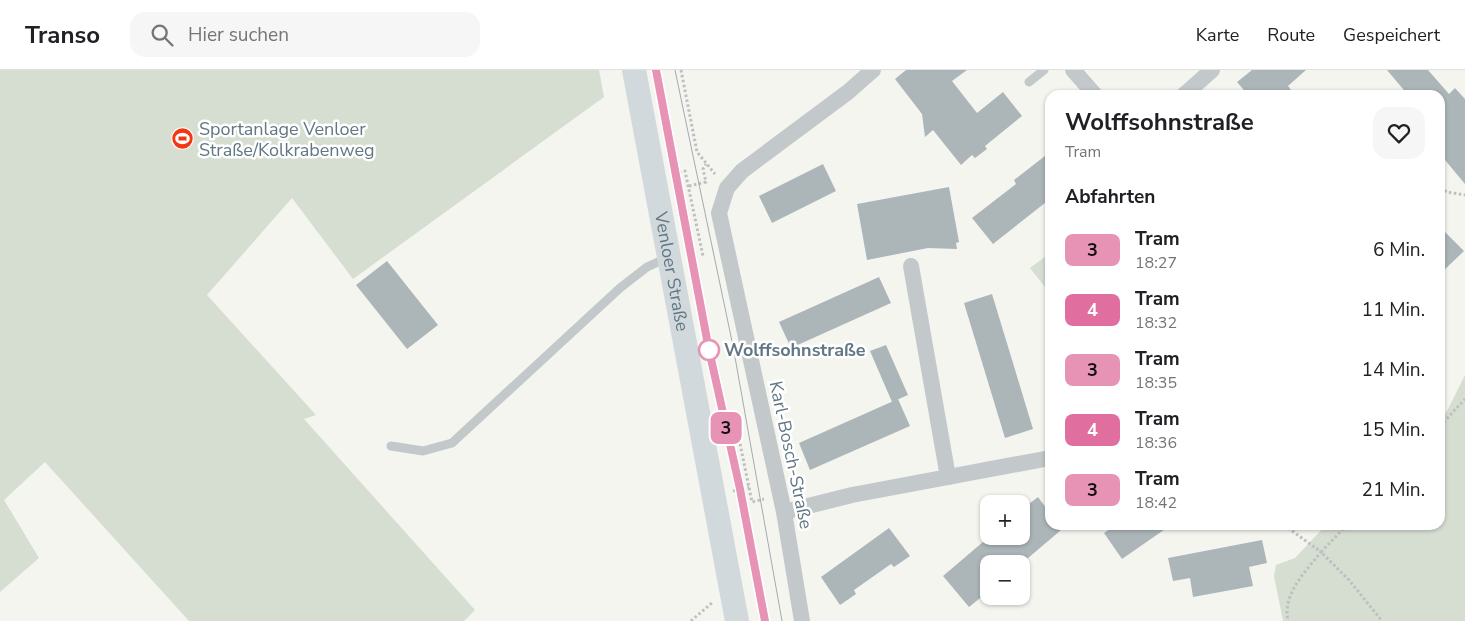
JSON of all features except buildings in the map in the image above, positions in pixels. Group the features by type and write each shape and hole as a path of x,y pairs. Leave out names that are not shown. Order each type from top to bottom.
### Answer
{"main road":[{"name":"Venloer Straße","path":"634,70 737,621"}],"street":[{"name":"Karl-Bosch-Straße","path":"802,621 784,512 719,213 727,188 742,171 848,92 873,70"},
{"path":"1073,70 1088,90"},
{"path":"1190,90 1212,70"},
{"path":"911,266 948,477"},
{"path":"784,512 852,495 1045,459"}],"lane":[{"path":"1029,82 1044,70"},
{"path":"391,446 422,451 452,443 620,288 647,267 670,257"}],"path":[{"path":"681,70 697,152 727,188"},
{"path":"703,256 689,186 706,182 703,169 706,163"},
{"path":"1445,191 1465,194"},
{"path":"1445,421 1465,399"},
{"path":"738,434 752,502"},
{"path":"1291,530 1322,552 1382,621"},
{"path":"1288,621 1286,612 1295,584 1342,530"},
{"path":"691,621 713,602"}],"shaded area":[{"path":"0,70 599,70 604,97 353,279 292,198 207,295 316,415 304,419 475,610 464,621 189,621 45,462 4,500 39,558 0,592"},
{"path":"1045,257 1045,287 1030,268"},
{"path":"1465,375 1465,621 1283,621 1274,576 1276,565 1295,558 1321,530 1445,530 1445,413"}],"tram line":[{"path":"656,70 709,350 740,489 765,621"},
{"name":"3","path":"656,70 709,350 740,489 765,621"},
{"path":"675,70 733,346 782,621"}],"place":[{"name":"Sportanlage Venloer Straße/Kolkrabenweg","path":"183,139"},
{"name":"Wolffsohnstraße","path":"709,350"}]}
